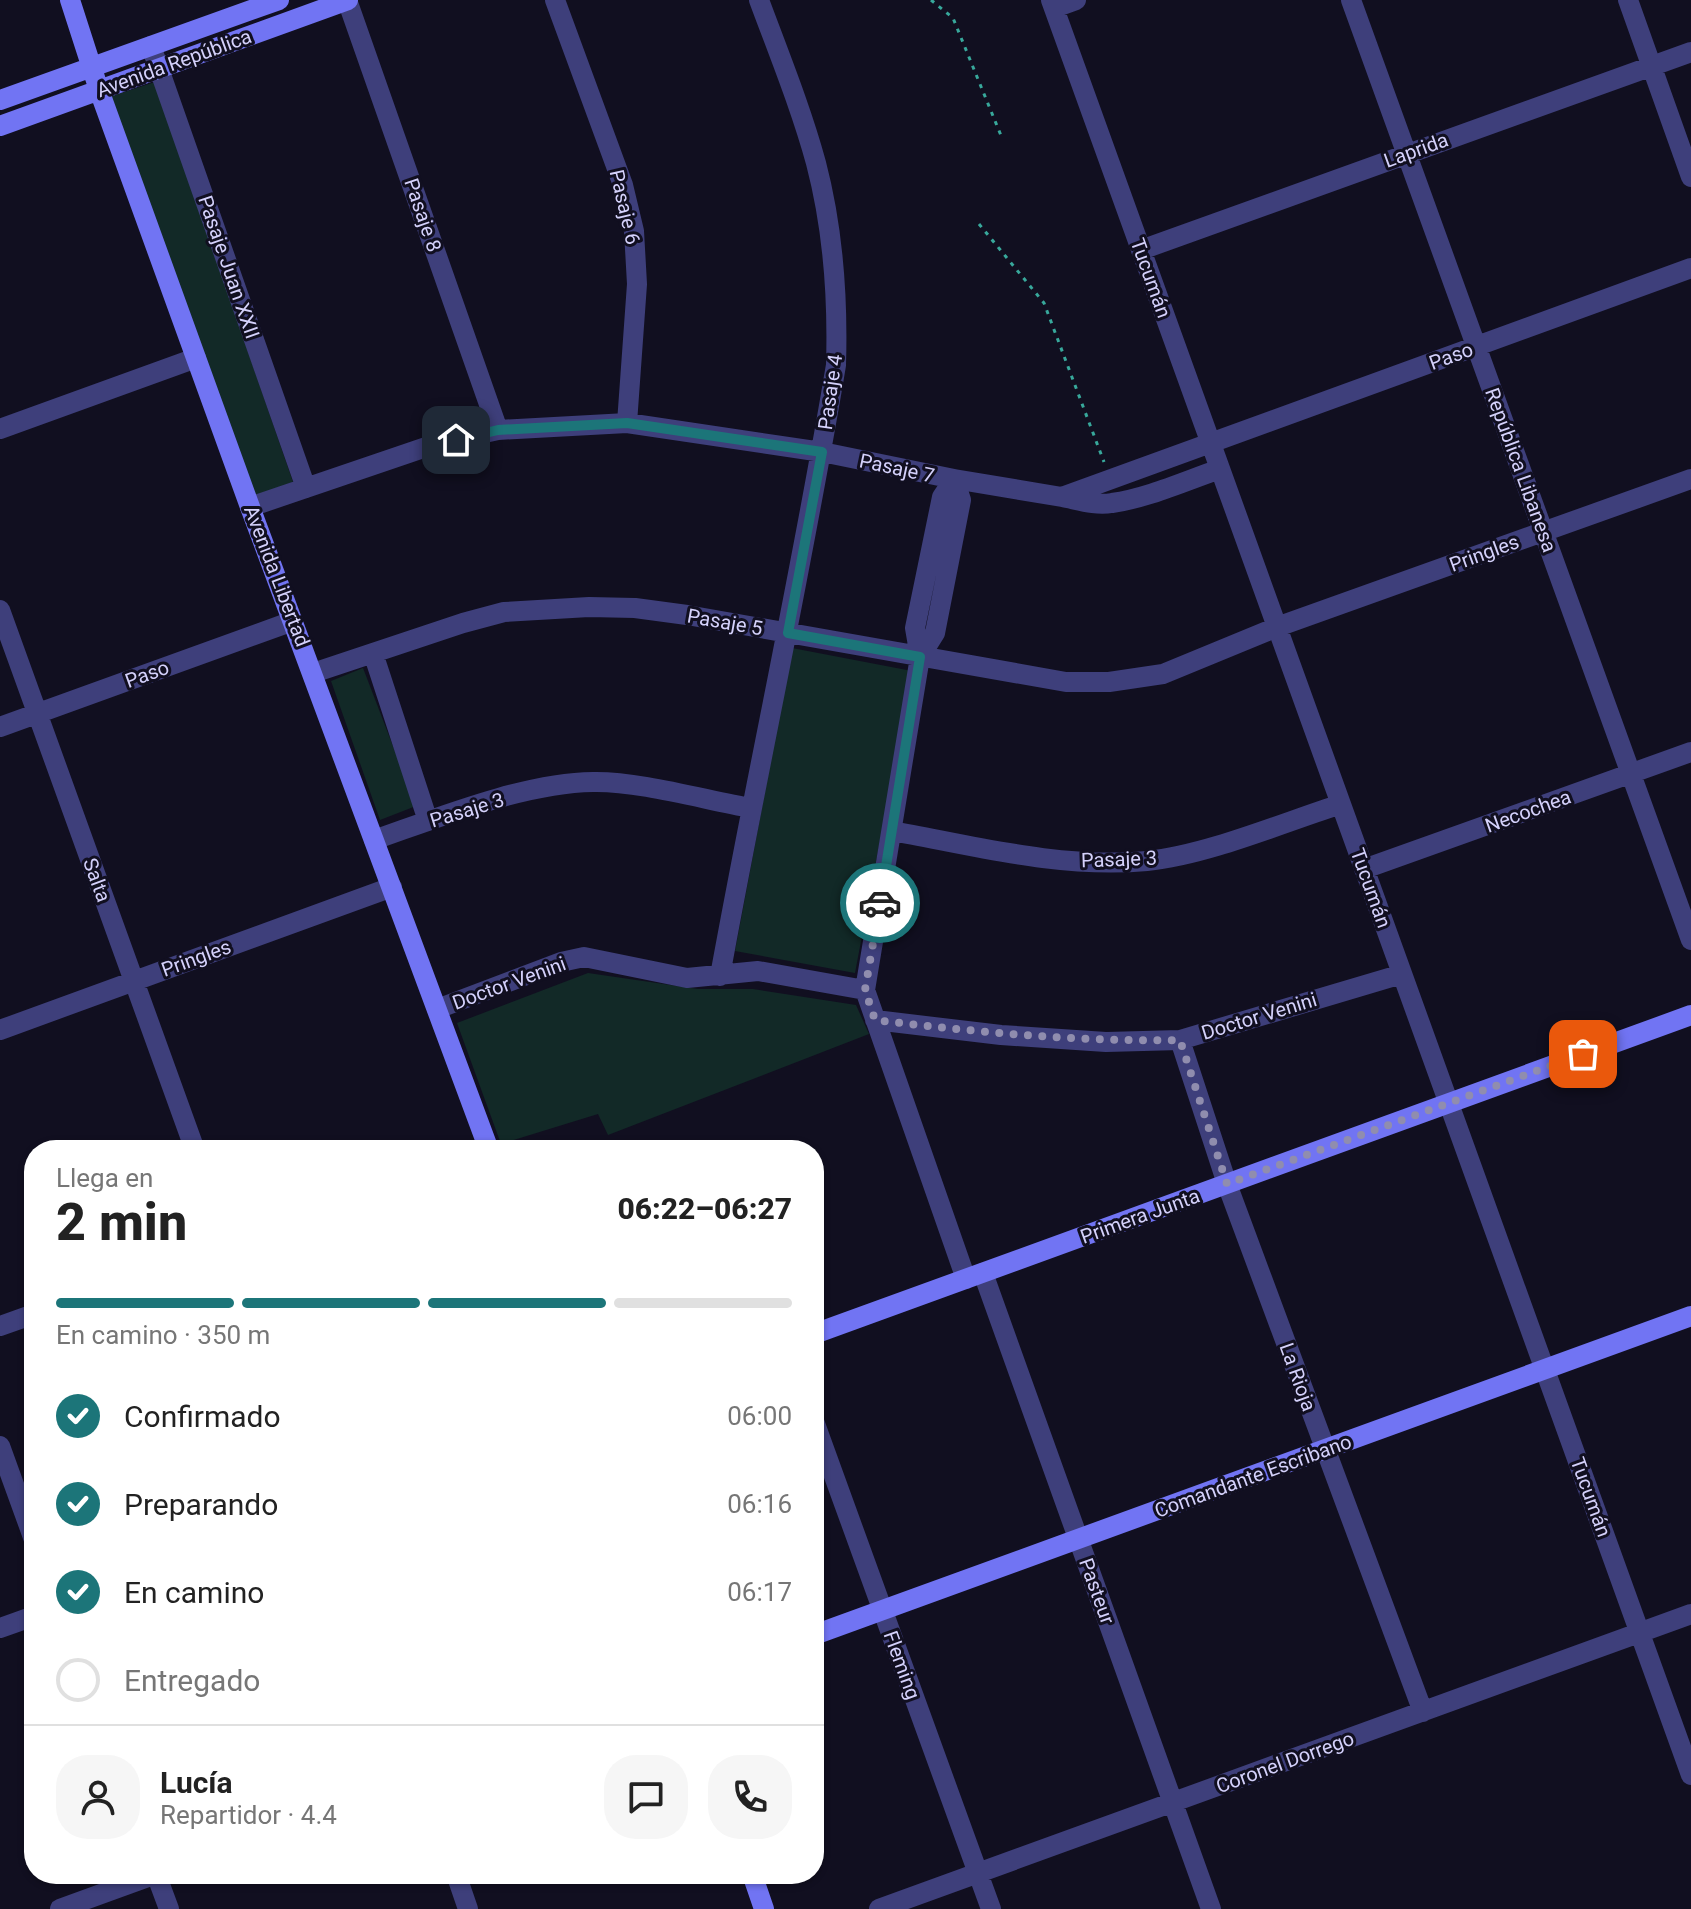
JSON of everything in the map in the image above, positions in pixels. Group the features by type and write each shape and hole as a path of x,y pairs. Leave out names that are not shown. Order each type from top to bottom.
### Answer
{"main road":[{"name":"Avenida Libertad","path":"70,0 91,68 250,507 485,1140"},
{"name":"Avenida República","path":"0,100 279,0"},
{"name":"Avenida República","path":"0,126 347,0"},
{"name":"Primera Junta","path":"824,1330 1691,1015"},
{"name":"Comandante Escribano","path":"824,1631 1691,1316"},
{"path":"755,1884 764,1909"}],"street":[{"name":"Pasaje 8","path":"347,0 498,430"},
{"name":"Pasaje 6","path":"555,0 623,185 634,231 637,284 627,423"},
{"name":"Pasaje 4","path":"720,976 788,633 836,365 837,321 831,251 817,167 759,0"},
{"path":"1052,4 1076,0"},
{"name":"República Libanesa","path":"1351,0 1691,940"},
{"path":"1628,0 1691,177"},
{"name":"Tucumán","path":"1052,4 1691,1775"},
{"name":"Pasaje Juan XXII","path":"151,46 306,488"},
{"name":"Laprida","path":"1141,250 1691,52"},
{"name":"Paso","path":"1211,443 1691,268"},
{"path":"0,429 196,358"},
{"name":"Pasaje 7","path":"250,507 435,444 498,430 627,423 822,452 1091,503 1110,504 1220,469"},
{"path":"1062,497 1211,443"},
{"path":"865,990 920,657 915,628 942,497 954,479"},
{"name":"Pringles","path":"1277,627 1691,479"},
{"name":"Pasaje 5","path":"313,673 463,623 504,612 544,608 635,608 1066,682 1109,682 1163,674 1277,627"},
{"name":"Salta","path":"0,610 191,1140"},
{"name":"Paso","path":"0,727 293,621"},
{"path":"373,653 428,821"},
{"name":"Necochea","path":"1364,869 1691,752"},
{"name":"Pasaje 3","path":"374,840 501,798 594,782 751,808"},
{"name":"Pasaje 3","path":"892,831 1056,860 1145,861 1187,854 1341,804"},
{"name":"Pringles","path":"0,1030 392,887"},
{"name":"Doctor Venini","path":"437,1009 561,962 584,957 687,978 758,971 865,990"},
{"name":"Doctor Venini","path":"875,1020 1001,1035 1106,1042 1180,1040 1402,974"},
{"name":"Pasteur","path":"865,990 1079,1539 1211,1909"},
{"name":"La Rioja","path":"1180,1040 1227,1184 1423,1712"},
{"path":"0,1326 24,1318"},
{"path":"0,1446 24,1512"},
{"name":"Fleming","path":"824,1449 991,1909"},
{"name":"Coronel Dorrego","path":"879,1909 1691,1614"},
{"path":"0,1628 24,1620"},
{"path":"60,1909 129,1884"},
{"path":"160,1884 169,1909"},
{"path":"459,1884 468,1909"}],"path":[{"path":"931,0 953,18 1002,138"},
{"path":"979,224 1044,303 1110,478"}],"green space":[{"path":"155,82 293,482 255,496 109,97"},
{"path":"792,648 912,671 855,973 735,951"},
{"path":"363,668 416,806 380,820 331,681"},
{"path":"588,973 698,989 753,989 856,1005 869,1034 608,1135 598,1114 514,1140 500,1140 457,1023"}],"way so far":[{"path":"880,903 865,990 875,1020 1001,1035 1106,1042 1180,1040 1227,1184 1583,1054"}],"route":[{"path":"456,440 498,430 627,423 822,452 788,633 920,657 880,903"}]}
